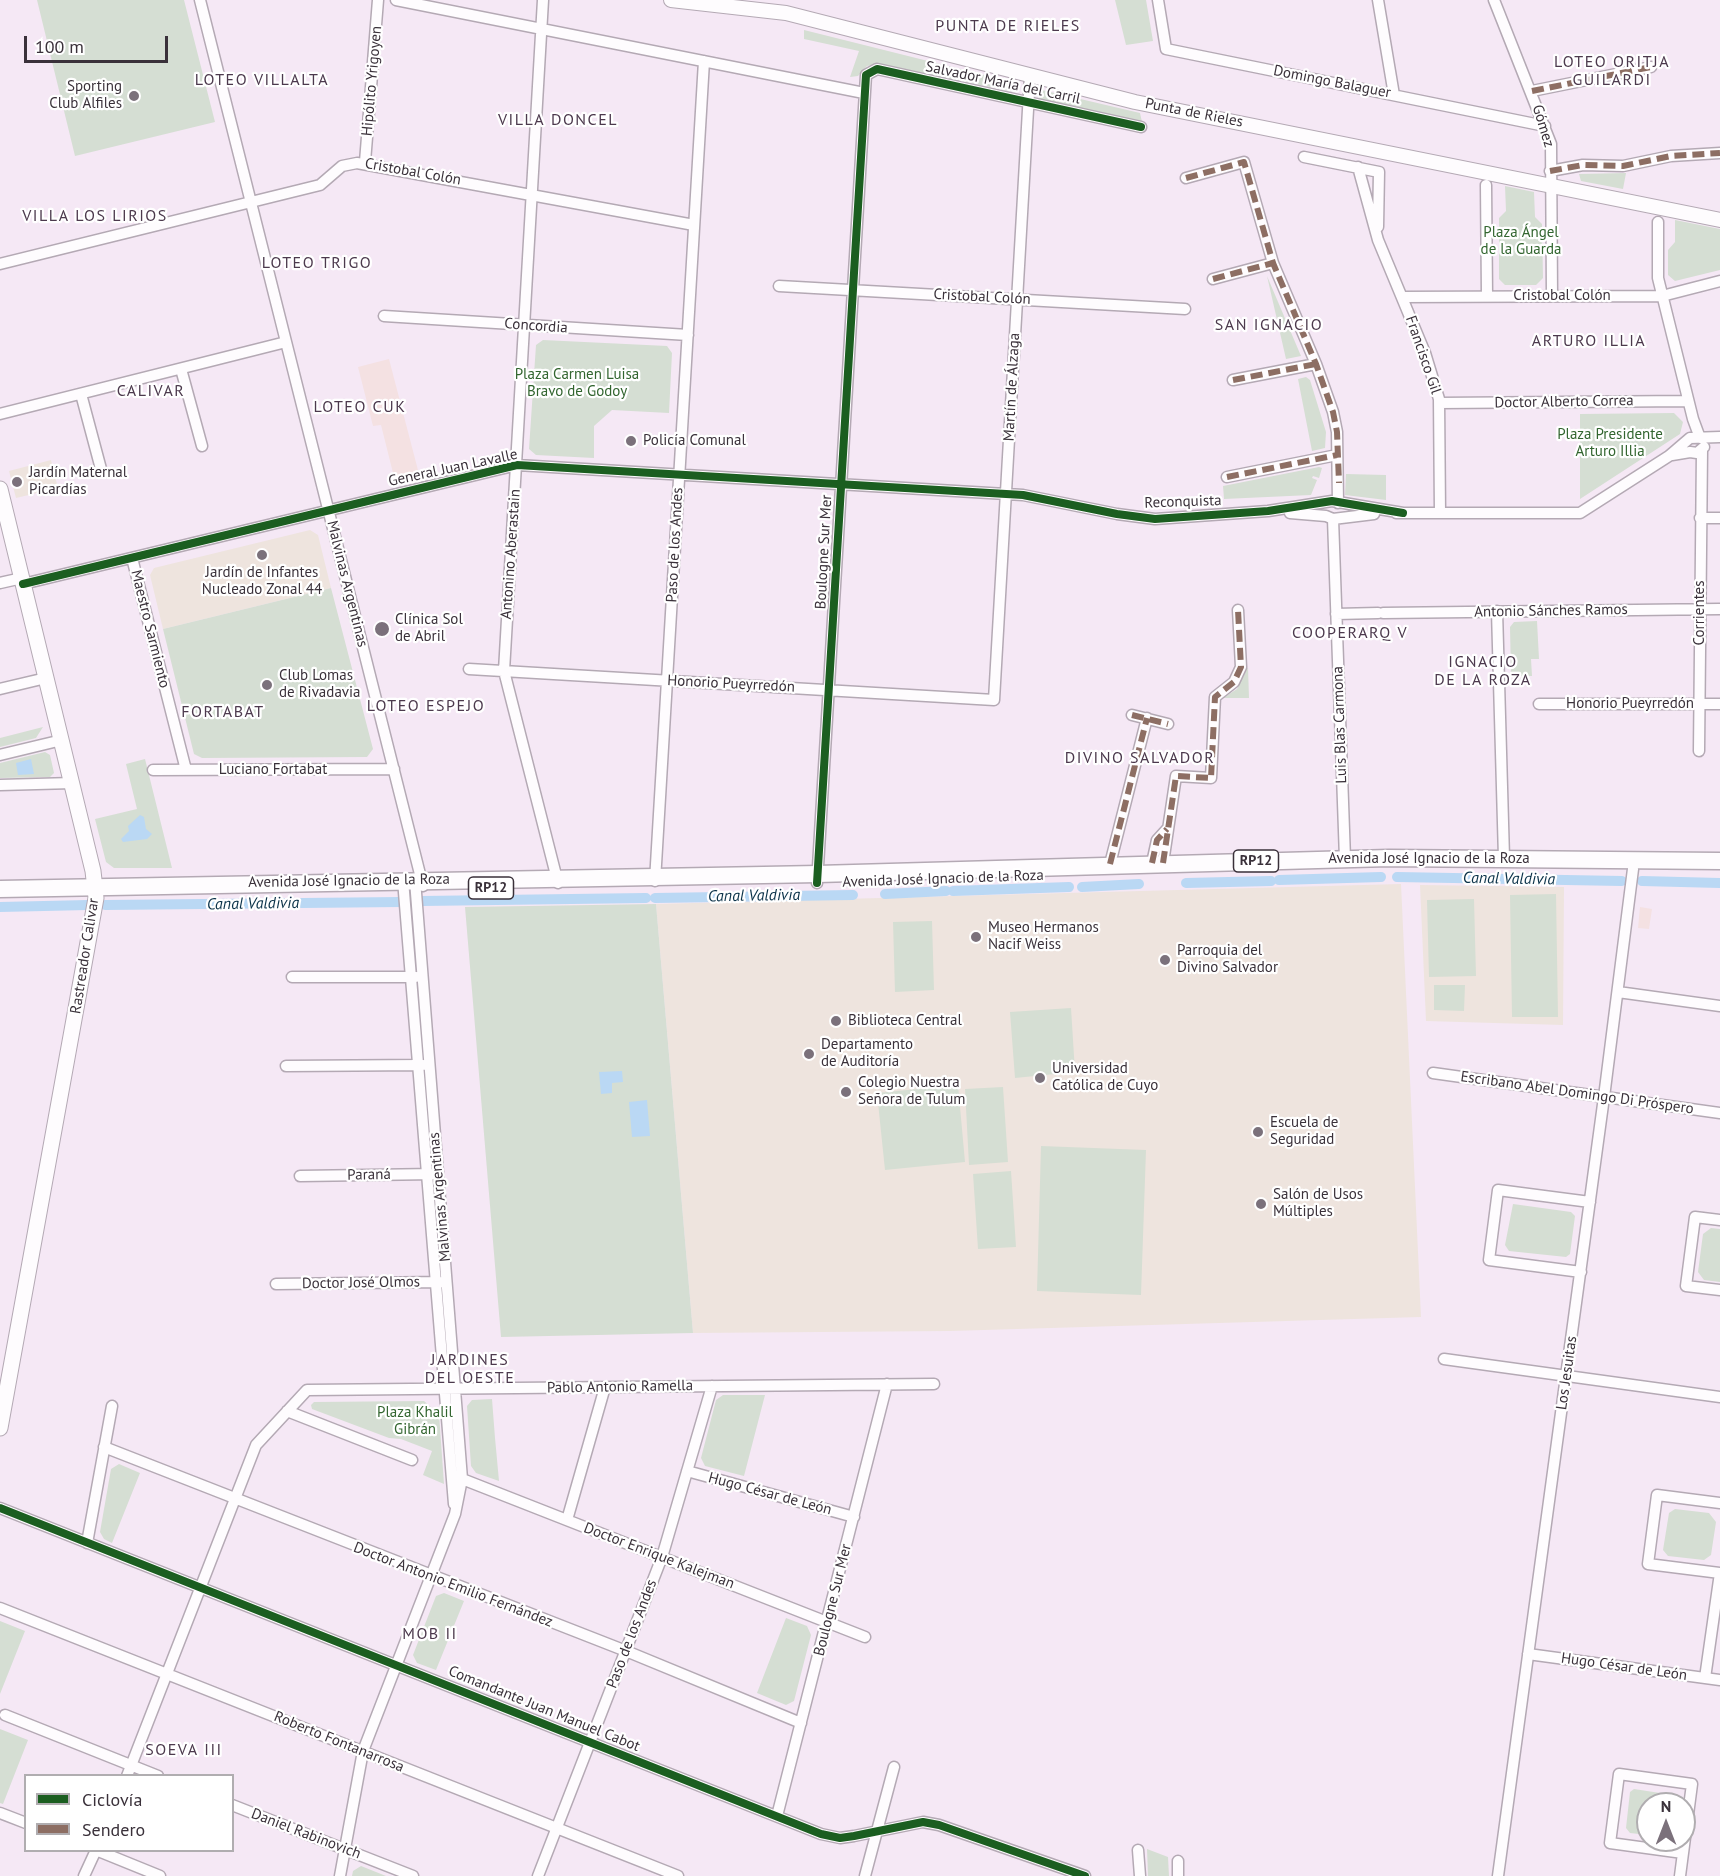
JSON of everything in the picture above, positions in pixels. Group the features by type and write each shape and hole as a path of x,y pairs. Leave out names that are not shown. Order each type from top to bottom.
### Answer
{"main road":[{"name":"Rastreador Calivar","path":"0,489 3,517 23,581 73,783 95,887 96,902 0,1428"},
{"name":"Avenida José Ignacio de la Roza","path":"818,878 1110,864 1345,859 1504,858 1720,861"},
{"name":"Avenida José Ignacio de la Roza","path":"0,889 95,887 124,894 413,892 558,882 1377,867 1720,870"}],"street":[{"name":"Malvinas Argentinas","path":"200,0 394,768 413,892 417,976 458,1477 455,1514 363,1751 340,1876"},
{"name":"Hipólito Yrigoyen","path":"365,162 378,0"},
{"path":"396,0 864,93"},
{"name":"Antonino Aberastain","path":"543,0 504,671 558,882"},
{"name":"Punta de Rieles","path":"671,0 786,13 1158,106 1720,220"},
{"name":"Domingo Balaguer","path":"1158,0 1166,49 1545,126"},
{"path":"1378,0 1394,95"},
{"name":"Gómez","path":"1494,0 1551,144 1552,296"},
{"name":"Paso de los Andes","path":"655,880 704,61"},
{"path":"1532,92 1651,67"},
{"name":"Salvador María del Carril","path":"865,80 867,73 877,69 1141,127"},
{"name":"Martín de Álzaga","path":"994,700 1030,75"},
{"name":"Boulogne Sur Mer","path":"818,878 865,80"},
{"path":"1550,171 1582,165 1623,166 1671,156 1720,153"},
{"path":"1304,156 1358,167"},
{"name":"Cristobal Colón","path":"0,264 320,185 342,166 365,162 694,225"},
{"path":"1186,178 1244,162 1273,263 1316,364 1337,432 1333,503 1324,510 1333,517 1342,508 1333,503"},
{"name":"Francisco Gil","path":"1378,240 1379,172 1358,167 1378,240 1425,353 1439,403 1440,513"},
{"path":"1486,185 1487,297"},
{"name":"Corrientes","path":"1658,222 1658,278 1693,419 1700,476 1699,751"},
{"path":"1213,279 1273,263"},
{"name":"Cristobal Colón","path":"1402,297 1662,296 1720,281"},
{"name":"Cristobal Colón","path":"779,286 1185,309"},
{"name":"Concordia","path":"384,316 688,335"},
{"path":"0,414 286,342"},
{"path":"1233,380 1316,364"},
{"path":"182,369 202,446"},
{"path":"81,394 101,469"},
{"name":"Doctor Alberto Correa","path":"1439,403 1688,401"},
{"name":"Reconquista","path":"1268,511 1333,517 1403,513 1580,513 1669,456 1720,437"},
{"path":"1227,477 1337,460"},
{"name":"General Juan Lavalle","path":"0,583 23,581 132,558 517,465 1006,494"},
{"name":"Reconquista","path":"1006,494 1155,519 1268,511 1333,503 1403,513"},
{"name":"Luis Blas Carmona","path":"1333,517 1345,859"},
{"path":"1700,518 1720,518"},
{"name":"Maestro Sarmiento","path":"132,558 186,770"},
{"path":"1157,863 1167,829 1176,776 1211,778 1214,701 1220,692 1234,682 1241,667 1238,609"},
{"name":"Antonio Sánches Ramos","path":"1336,614 1720,609"},
{"path":"1497,611 1504,858"},
{"name":"Honorio Pueyrredón","path":"469,669 994,700"},
{"path":"0,689 46,678"},
{"name":"Honorio Pueyrredón","path":"1539,704 1720,704"},
{"path":"1132,715 1168,724"},
{"path":"1110,864 1147,718"},
{"path":"0,755 62,740"},
{"name":"Luciano Fortabat","path":"153,770 394,768"},
{"path":"0,785 73,783"},
{"name":"Los Jesuitas","path":"1498,1876 1581,1272 1633,869"},
{"path":"292,977 417,976"},
{"path":"1618,992 1720,1006"},
{"path":"286,1066 424,1065"},
{"name":"Escribano Abel Domingo Di Próspero","path":"1433,1073 1720,1113"},
{"name":"Paraná","path":"300,1176 433,1174"},
{"path":"1581,1272 1489,1260 1496,1201 1498,1190 1590,1202"},
{"path":"1720,1220 1695,1216 1686,1286 1720,1290"},
{"name":"Doctor José Olmos","path":"276,1284 442,1282"},
{"path":"1444,1359 1720,1397"},
{"name":"Boulogne Sur Mer","path":"777,1816 887,1384"},
{"name":"Pablo Antonio Ramella","path":"287,1411 307,1390 934,1384"},
{"name":"Paso de los Andes","path":"538,1876 662,1557 712,1386"},
{"path":"567,1520 605,1387"},
{"path":"87,1543 111,1406"},
{"path":"129,1770 256,1445 287,1411 412,1460"},
{"name":"Doctor Antonio Emilio Fernández","path":"104,1448 430,1577 626,1651 801,1723"},
{"name":"Hugo César de León","path":"687,1471 854,1517"},
{"name":"Doctor Enrique Kalejman","path":"458,1477 865,1637"},
{"path":"1705,1678 1720,1573 1648,1564 1657,1495 1720,1503"},
{"name":"Comandante Juan Manuel Cabot","path":"0,1508 829,1836 877,1832 910,1823 939,1825 1085,1876"},
{"name":"Roberto Fontanarrosa","path":"0,1608 678,1876"},
{"name":"Hugo César de León","path":"1528,1654 1720,1680"},
{"path":"5,1715 129,1770 148,1774"},
{"path":"865,1876 894,1767"},
{"path":"1680,1876 1683,1853 1692,1784 1619,1774 1610,1843 1683,1853"},
{"name":"Daniel Rabinovich","path":"234,1806 413,1876"},
{"path":"0,1813 24,1822"},
{"path":"1138,1850 1140,1876"},
{"path":"84,1876 96,1852"},
{"path":"99,1852 160,1876"},
{"path":"1178,1861 1178,1876"}],"shaded area":[{"path":"389,359 419,474 395,481 381,425 373,426 358,367"},
{"name":"Jardín Maternal Picardías","path":"51,460 58,488 16,498 9,471"},
{"path":"310,530 318,535 331,588 163,629 150,575 154,568"},
{"name":"Universidad Católica de Cuyo","path":"1401,884 1421,1317 950,1331 693,1333 656,904"},
{"path":"1420,885 1564,887 1563,1025 1426,1021"},
{"path":"1640,907 1652,909 1649,929 1638,928"}],"green space":[{"name":"Sporting Club Alfiles","path":"37,0 184,0 215,122 75,156"},
{"path":"1115,0 1146,0 1153,41 1126,45"},
{"path":"804,30 1016,83 1019,88 1014,92 880,64 867,66 858,76 850,77 859,51 804,39"},
{"path":"1042,90 1140,113 1142,122 1039,99 1038,92"},
{"path":"1626,173 1623,189 1581,181 1579,174"},
{"name":"Plaza Ángel de la Guarda","path":"1505,186 1534,192 1535,217 1542,224 1543,278 1536,285 1505,285 1499,279 1499,218 1506,211"},
{"path":"1675,220 1720,229 1720,270 1675,281 1668,275 1668,250 1675,242"},
{"path":"1267,276 1301,356 1286,359"},
{"name":"Plaza Carmen Luisa Bravo de Godoy","path":"543,340 667,346 672,353 669,413 612,410 594,426 594,458 536,455 529,449 536,345"},
{"path":"1306,377 1310,380 1326,432 1325,448 1312,451 1298,379"},
{"name":"Plaza Presidente Arturo Illia","path":"1674,413 1683,422 1680,434 1580,499 1580,414"},
{"path":"1322,468 1319,478 1313,476 1312,478 1317,480 1311,495 1224,499 1223,486"},
{"path":"1346,474 1386,475 1386,500 1345,495"},
{"name":"Club Lomas de Rivadavia","path":"331,588 373,749 367,757 202,758 194,754 163,629"},
{"path":"1537,621 1539,659 1531,659 1532,676 1511,676 1510,627 1514,622"},
{"path":"1248,667 1249,698 1223,698 1237,689"},
{"path":"43,727 36,738 0,747 0,738"},
{"path":"45,752 50,755 54,773 50,777 0,778 0,763"},
{"path":"145,759 172,868 114,868 106,862 95,819 137,809 126,764"},
{"path":"1556,894 1558,1017 1512,1017 1510,895"},
{"path":"1474,899 1476,976 1429,977 1427,900"},
{"path":"656,904 693,1333 501,1337 465,907"},
{"path":"932,921 934,990 895,992 893,922"},
{"path":"1434,985 1465,985 1464,1011 1434,1010"},
{"path":"1071,1008 1075,1072 1015,1078 1010,1012"},
{"path":"958,1085 965,1162 885,1170 877,1093"},
{"path":"1003,1087 1008,1162 969,1165 965,1089"},
{"path":"1041,1146 1146,1150 1141,1295 1037,1291"},
{"path":"1011,1171 1016,1247 978,1249 973,1174"},
{"path":"1513,1204 1571,1212 1575,1216 1570,1254 1566,1257 1509,1251 1505,1245"},
{"path":"1711,1228 1720,1229 1720,1282 1704,1280 1698,1272 1703,1234"},
{"path":"723,1395 765,1395 744,1476 705,1466 701,1458 716,1400"},
{"path":"492,1399 499,1481 476,1473 471,1466 467,1406 472,1400"},
{"name":"Plaza Khalil Gibrán","path":"424,1401 439,1414 444,1484 423,1475 432,1451 401,1439 389,1438 312,1409 311,1405 314,1402"},
{"path":"119,1464 140,1473 112,1543 104,1539 100,1532 111,1469"},
{"path":"1675,1509 1709,1513 1716,1522 1711,1555 1704,1560 1668,1556 1663,1550 1669,1513"},
{"path":"444,1593 464,1601 436,1670 417,1663 413,1655 436,1596"},
{"path":"786,1618 807,1626 811,1635 794,1701 786,1705 757,1693"},
{"path":"0,1621 25,1631 0,1694"},
{"path":"0,1729 28,1740 3,1804 0,1803"},
{"path":"1634,1789 1654,1792 1636,1792 1636,1834 1630,1833 1626,1828 1630,1792"},
{"path":"1147,1849 1168,1857 1169,1876 1148,1876"},
{"path":"361,1866 386,1876 352,1876 353,1871"}],"water":[{"path":"31,759 34,774 18,775 16,763"},
{"path":"140,815 144,817 146,829 152,834 147,839 123,842 121,839 129,831 128,826"},
{"path":"622,1071 623,1082 612,1083 612,1093 601,1094 599,1072"},
{"path":"647,1100 650,1136 632,1137 629,1102"}],"waterway":[{"name":"Canal Valdivia","path":"1279,880 1381,877"},
{"name":"Canal Valdivia","path":"1397,877 1622,881"},
{"name":"Canal Valdivia","path":"1186,883 1271,881"},
{"name":"Canal Valdivia","path":"1642,881 1720,883"},
{"name":"Canal Valdivia","path":"1082,887 1139,884"},
{"name":"Canal Valdivia","path":"953,891 1069,887"},
{"name":"Canal Valdivia","path":"885,894 946,891"},
{"name":"Canal Valdivia","path":"655,898 853,895"},
{"name":"Canal Valdivia","path":"422,901 646,898"},
{"name":"Canal Valdivia","path":"105,905 401,902"},
{"name":"Canal Valdivia","path":"0,907 88,905"}],"marked path":[{"path":"1532,91 1651,67"},
{"path":"1550,171 1583,165 1623,166 1671,156 1720,153"},
{"path":"1186,178 1244,162 1273,263 1316,364 1333,412 1337,432 1339,483"},
{"path":"1213,279 1273,263"},
{"path":"1233,380 1316,364"},
{"path":"1227,477 1337,455"},
{"path":"1163,863 1176,776 1211,778 1215,697 1234,682 1241,667 1238,610"},
{"path":"1132,715 1168,724"},
{"path":"1110,864 1147,718"},
{"path":"1152,863 1157,840 1167,829"}],"cycle path":[{"path":"817,883 866,75 877,69 1141,127"},
{"path":"23,584 517,465 1023,495 1117,514 1155,519 1268,511 1332,501 1403,513"},
{"path":"0,1508 821,1834 840,1838 923,1822 939,1825 1085,1876"}],"place":[{"name":"Sporting Club Alfiles","path":"134,96"},
{"name":"Policía Comunal","path":"631,441"},
{"name":"Jardín Maternal Picardías","path":"17,482"},
{"name":"Jardín de Infantes Nucleado Zonal 44","path":"262,555"},
{"name":"Clínica Sol de Abril","path":"382,629"},
{"name":"Club Lomas de Rivadavia","path":"267,685"},
{"name":"Museo Hermanos Nacif Weiss","path":"976,937"},
{"name":"Parroquia del Divino Salvador","path":"1165,960"},
{"name":"Biblioteca Central","path":"836,1021"},
{"name":"Departamento de Auditoría","path":"809,1054"},
{"name":"Universidad Católica de Cuyo","path":"1040,1078"},
{"name":"Colegio Nuestra Señora de Tulum","path":"846,1092"},
{"name":"Escuela de Seguridad","path":"1258,1132"},
{"name":"Salón de Usos Múltiples","path":"1261,1204"}],"district":[{"name":"PUNTA DE RIELES","path":"1008,26"},
{"name":"LOTEO ORITJA GUILARDI","path":"1612,71"},
{"name":"LOTEO VILLALTA","path":"262,80"},
{"name":"VILLA DONCEL","path":"558,120"},
{"name":"VILLA LOS LIRIOS","path":"95,216"},
{"name":"LOTEO TRIGO","path":"317,263"},
{"name":"SAN IGNACIO","path":"1269,325"},
{"name":"ARTURO ILLIA","path":"1589,341"},
{"name":"CALIVAR","path":"151,391"},
{"name":"LOTEO CUK","path":"360,407"},
{"name":"COOPERARQ V","path":"1350,633"},
{"name":"IGNACIO DE LA ROZA","path":"1483,671"},
{"name":"LOTEO ESPEJO","path":"426,706"},
{"name":"FORTABAT","path":"223,712"},
{"name":"DIVINO SALVADOR","path":"1140,758"},
{"name":"JARDINES DEL OESTE","path":"470,1369"},
{"name":"MOB II","path":"430,1634"},
{"name":"SOEVA III","path":"184,1750"}]}
